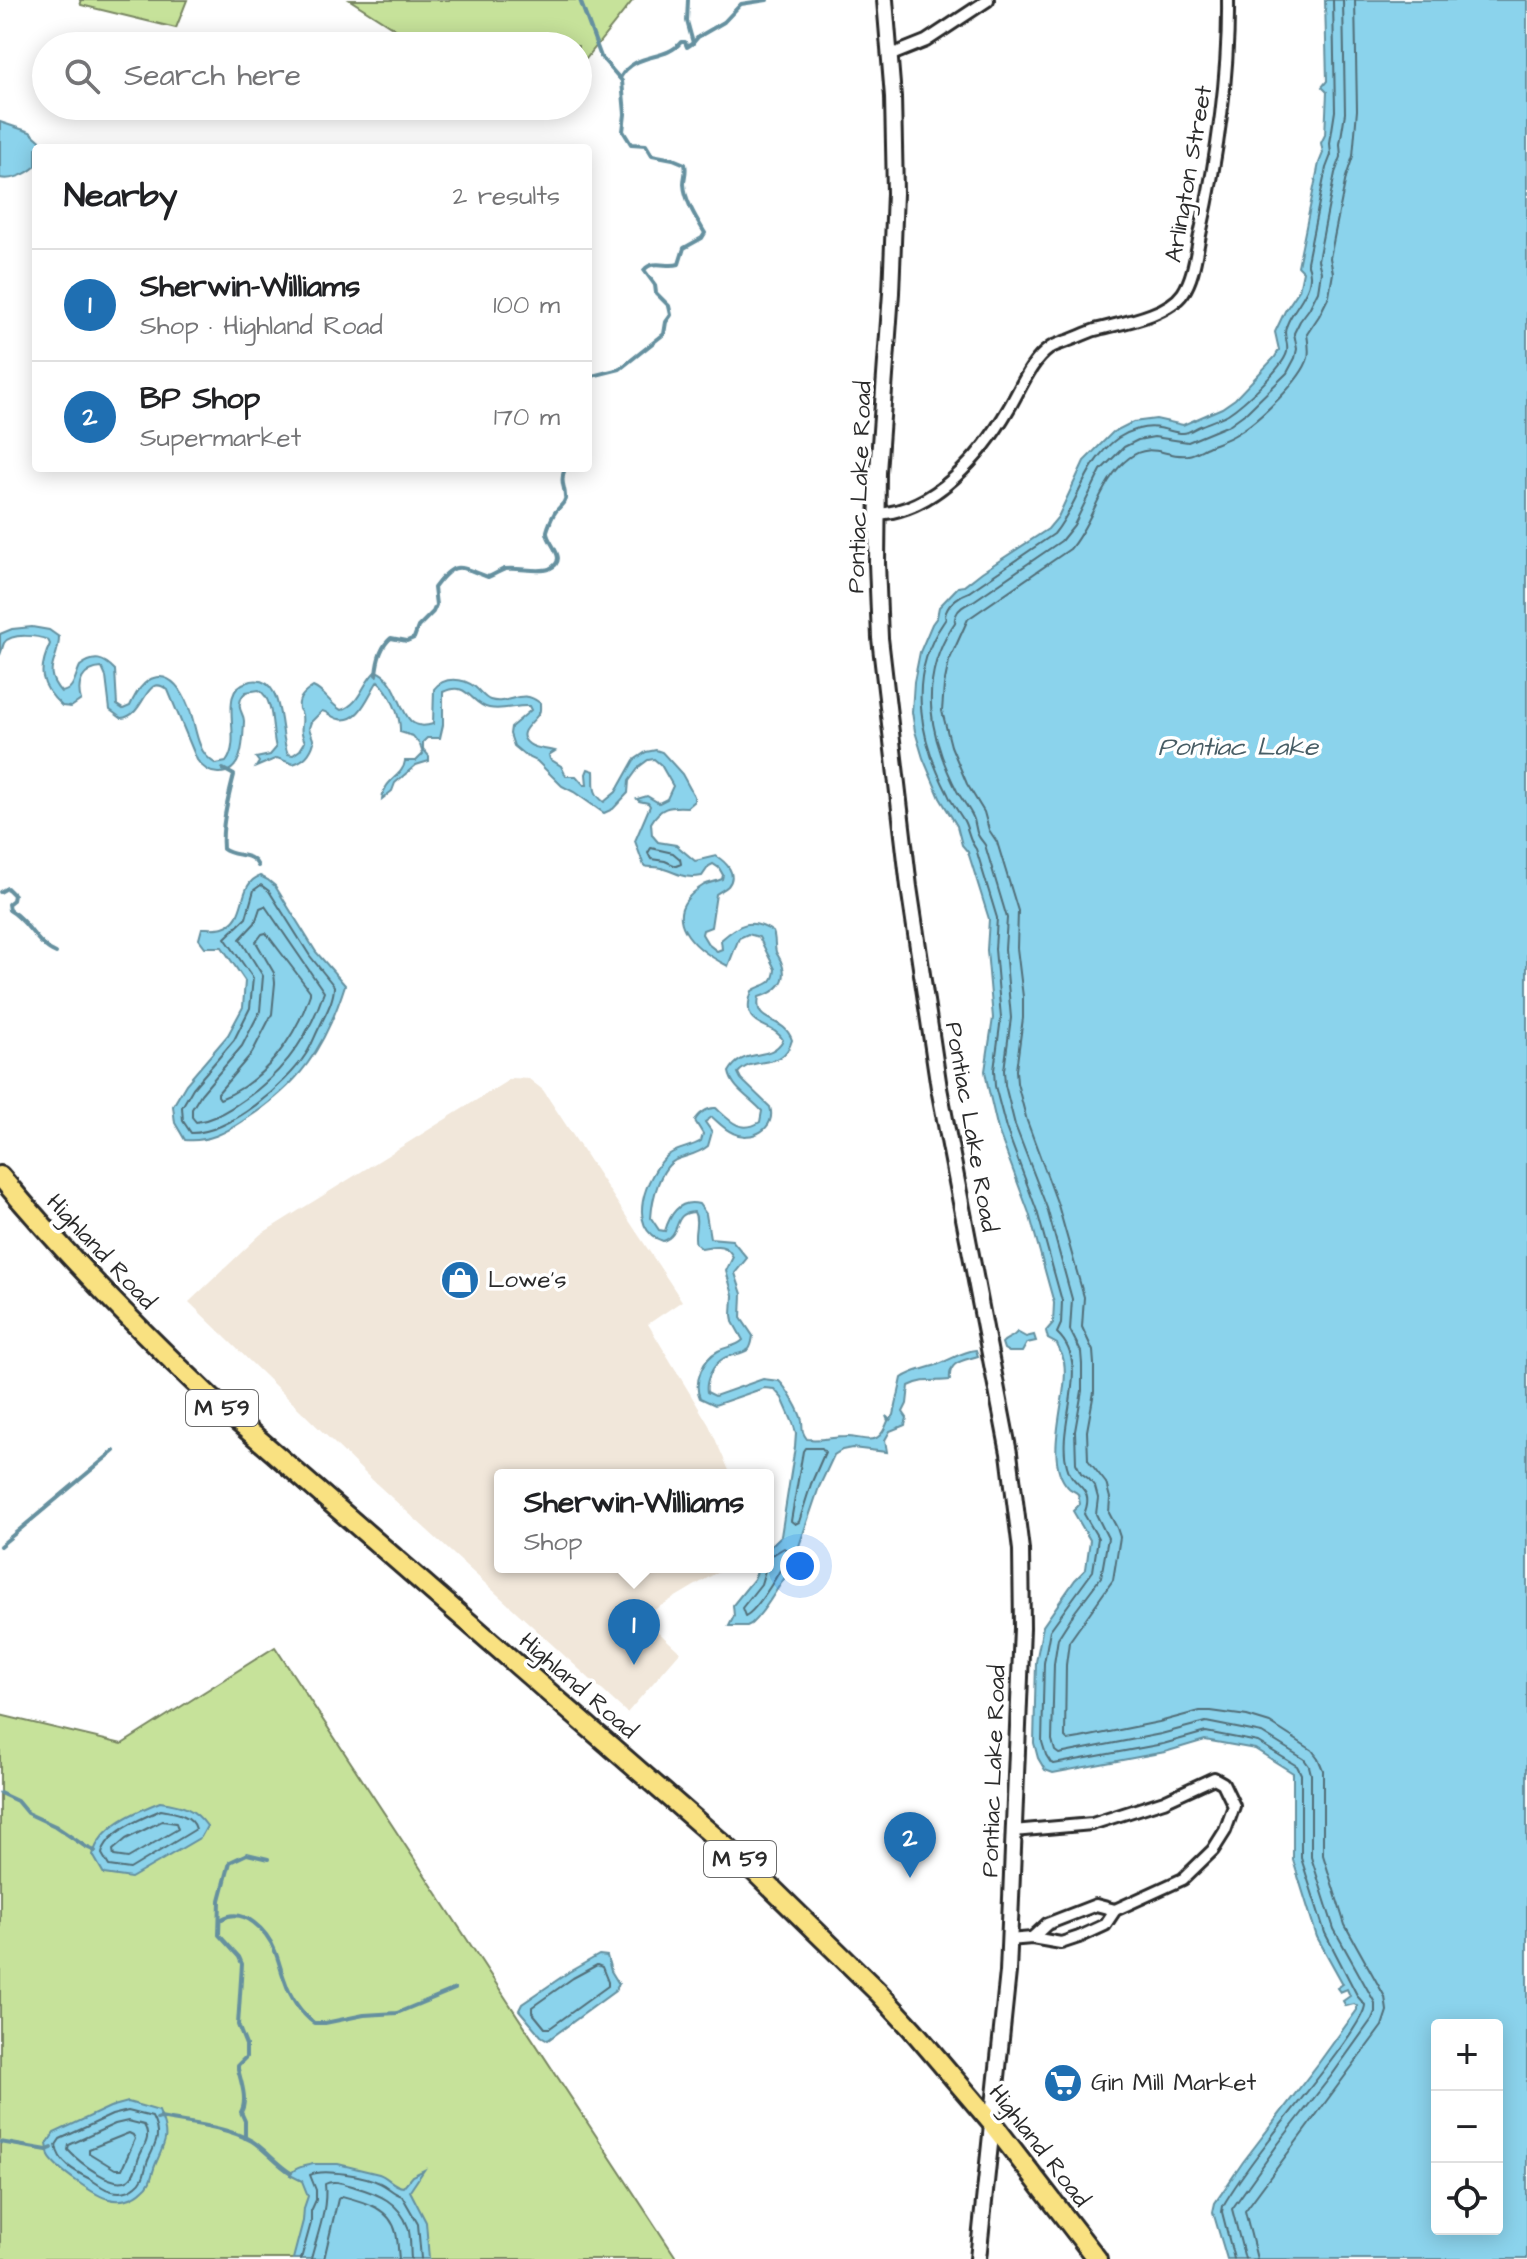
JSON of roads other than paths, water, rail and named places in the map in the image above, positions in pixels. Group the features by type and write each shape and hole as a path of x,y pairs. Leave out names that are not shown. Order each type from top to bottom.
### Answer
{"highway":[{"name":"Highland Road","path":"0,1176 86,1274 211,1398 762,1878 878,1992 992,2123 1097,2259"}],"street":[{"name":"Pontiac Lake Road","path":"885,0 895,147 894,220 877,514 881,649 916,935 939,1088 990,1349 1019,1521 1022,1580 1005,2005 978,2259"},
{"path":"891,55 926,41 988,0"},
{"name":"Arlington Street","path":"877,514 904,510 966,468 987,444 1032,366 1050,348 1092,331 1167,308 1183,294 1192,273 1213,179 1229,46 1228,0"},
{"path":"1009,1940 1032,1938 1061,1943 1105,1925 1115,1910 1183,1879 1213,1850 1225,1831 1234,1806 1223,1783 1214,1778 1164,1801 1092,1824 1013,1831"},
{"path":"1032,1938 1047,1924 1096,1905 1115,1910"}],"water":[{"name":"Pontiac Lake","path":"1325,0 1527,0 1527,2259 1227,2259 1213,2212 1215,2203 1357,2006 1346,2006 1343,2001 1350,1996 1347,1989 1340,1992 1337,1988 1343,1984 1317,1937 1293,1860 1293,1773 1255,1749 1205,1740 1165,1752 1053,1773 1045,1770 1038,1758 1034,1743 1036,1662 1043,1626 1086,1569 1090,1540 1073,1511 1080,1504 1078,1494 1069,1488 1060,1475 1057,1460 1056,1443 1065,1376 1062,1355 1057,1344 1048,1339 1046,1331 1053,1323 1054,1303 1029,1213 998,1130 985,1071 993,1018 987,950 989,919 968,852 923,758 912,712 920,652 939,607 958,587 964,586 1048,529 1058,517 1084,461 1113,432 1133,422 1156,419 1183,425 1222,408 1235,399 1275,357 1279,350 1275,332 1299,290 1303,271 1298,266 1325,135 1327,92 1322,87 1327,81"},
{"path":"0,122 30,132 44,144 32,144 32,169 14,178 0,178"},
{"path":"32,627 49,630 59,637 52,677 61,692 71,686 80,666 94,659 107,663 115,670 117,705 123,709 130,706 144,684 160,677 168,679 183,695 203,751 216,764 226,762 231,752 231,705 238,687 247,682 260,681 268,685 278,706 288,754 293,755 305,742 299,705 305,693 313,687 341,710 353,703 376,671 393,686 406,716 421,726 433,724 434,689 448,680 470,684 490,700 527,697 540,703 537,716 524,733 525,740 535,747 555,751 549,755 550,759 561,766 566,776 576,776 584,785 587,785 588,769 594,771 595,791 604,802 616,792 634,760 646,752 662,752 682,774 694,801 687,807 670,807 658,814 651,823 652,835 658,842 676,845 695,861 716,856 730,869 731,882 716,894 711,927 703,930 702,934 717,951 722,949 721,940 746,924 765,927 773,932 784,976 775,990 759,997 758,1006 764,1016 788,1032 792,1040 782,1056 752,1064 738,1073 770,1107 770,1122 766,1127 754,1135 740,1135 727,1130 712,1117 705,1122 712,1132 708,1146 671,1163 661,1176 655,1194 651,1218 659,1230 665,1231 673,1214 681,1206 699,1204 706,1214 710,1238 732,1240 747,1258 735,1273 742,1294 741,1318 753,1336 751,1344 746,1351 716,1364 707,1392 715,1396 763,1379 779,1381 799,1411 807,1439 871,1439 883,1432 888,1421 886,1416 890,1420 894,1415 902,1378 967,1352 976,1350 978,1356 954,1365 950,1380 925,1381 909,1386 903,1412 907,1418 905,1425 890,1431 885,1440 887,1452 852,1448 834,1455 819,1487 796,1555 796,1564 751,1624 729,1626 734,1616 733,1605 756,1573 774,1573 774,1543 781,1536 796,1433 782,1398 774,1389 764,1388 715,1405 700,1398 699,1378 708,1359 743,1340 733,1322 733,1295 726,1271 733,1257 723,1247 701,1248 696,1244 694,1212 682,1216 673,1234 663,1241 651,1235 642,1214 646,1188 659,1165 671,1153 701,1141 703,1134 695,1121 701,1114 716,1108 741,1126 760,1122 762,1111 738,1088 729,1072 742,1059 771,1051 783,1040 772,1029 758,1023 749,1012 752,991 770,982 775,969 759,937 748,934 739,938 728,966 703,950 685,930 681,919 682,908 690,896 704,885 722,879 719,868 713,864 702,876 691,877 644,866 635,841 650,806 637,799 647,796 659,803 667,799 673,786 661,765 654,759 640,766 629,781 628,793 613,809 604,813 562,786 537,761 514,746 511,727 531,710 529,706 489,708 464,691 451,689 443,692 440,738 427,738 423,742 429,761 416,765 382,799 386,787 401,771 405,761 416,761 423,754 413,736 400,732 394,705 378,681 353,717 339,719 322,711 309,728 314,742 311,750 304,759 293,764 277,758 256,767 259,762 256,758 270,755 276,748 272,716 268,701 259,690 246,692 240,705 244,721 237,762 227,772 215,773 197,760 168,690 154,686 136,710 121,718 110,710 102,668 95,669 82,678 81,700 71,707 62,706 49,691 43,677 42,670 50,644 48,640 32,636 13,637 4,643 0,655 0,634"},
{"path":"260,876 275,886 316,952 345,985 319,1046 308,1064 280,1094 223,1133 201,1140 185,1140 175,1123 173,1106 186,1084 228,1035 243,1007 245,981 222,947 205,947 199,939 202,928 221,928 231,923 240,910 248,886"},
{"path":"1017,1332 1026,1337 1034,1335 1036,1341 1027,1343 1022,1352 1009,1352 1002,1343"},
{"path":"160,1802 181,1806 197,1815 207,1826 201,1837 131,1878 104,1874 93,1855 103,1836 120,1821"},
{"path":"599,1955 607,1956 619,1984 615,1991 548,2040 541,2036 519,2010 522,2004"},
{"path":"128,2102 159,2111 165,2137 146,2187 131,2198 114,2200 95,2193 59,2168 49,2156 47,2144 54,2133"},
{"path":"313,2164 338,2164 379,2174 403,2187 412,2176 424,2170 410,2191 426,2222 429,2259 293,2259 308,2196 302,2181 290,2175"}],"waterway":[{"path":"580,0 592,32"},
{"path":"688,0 687,21 693,43"},
{"path":"693,43 724,22 741,4 767,0"},
{"path":"592,33 601,57 622,81 623,131 631,144 646,145 652,155 685,164 686,197 705,233 684,248 679,264 656,264 644,270 655,285 656,293 669,306 671,315 664,334 620,369 592,376"},
{"path":"620,78 642,60 667,52 681,42 685,42 687,47 693,43"},
{"path":"376,675 385,645 391,638 407,641 414,638 418,627 436,605 434,588 452,569 463,568 488,577 505,569 544,570 555,565 558,555 547,531 553,515 565,499 564,472"},
{"path":"223,769 234,775 224,821 223,849 247,856 258,866"},
{"path":"0,892 7,888 14,895 8,904 9,910 56,953"},
{"path":"0,1546 114,1451"},
{"path":"0,1793 17,1801 27,1813 95,1851"},
{"path":"245,2138 245,2121 241,2112 244,2097 238,2069 246,2057 246,2045 238,2025 242,1964 219,1935 220,1900 230,1862 247,1854 268,1859"},
{"path":"222,1919 230,1916 246,1918 261,1929 275,1951 293,1999 314,2023 397,2013 455,1989"},
{"path":"157,2119 207,2126 242,2136 291,2173"},
{"path":"0,2142 47,2150 52,2148"}],"place":[{"name":"Lowe's","path":"460,1280"},
{"name":"Sherwin-Williams","path":"634,1665"},
{"name":"BP Shop","path":"910,1878"},
{"name":"Gin Mill Market","path":"1063,2083"}]}
